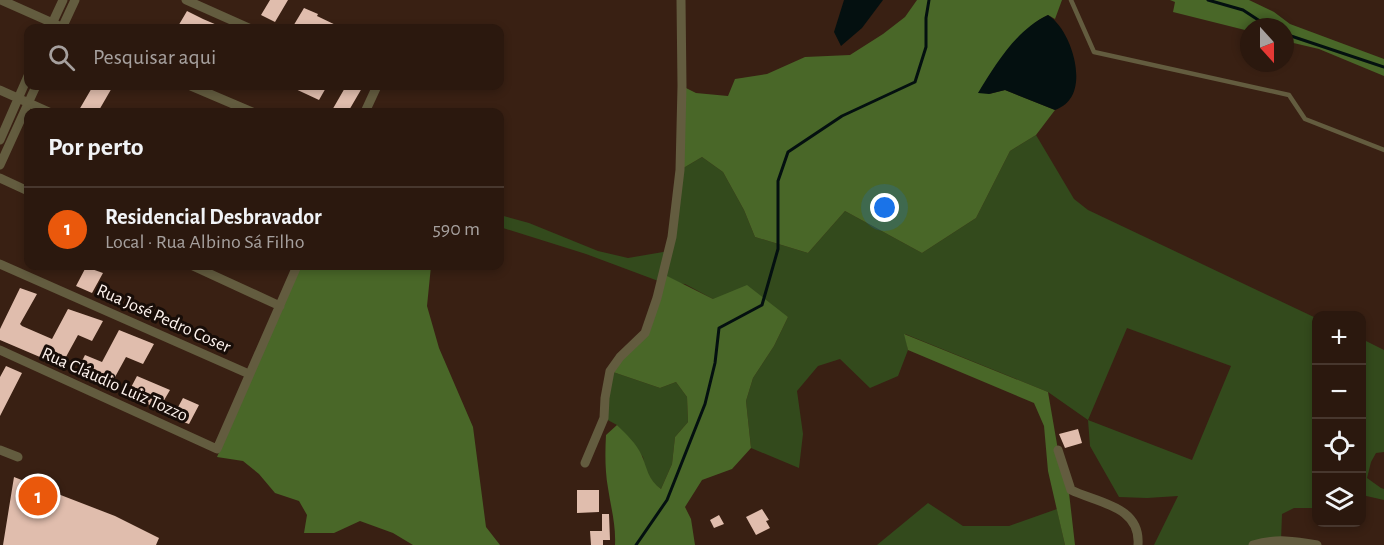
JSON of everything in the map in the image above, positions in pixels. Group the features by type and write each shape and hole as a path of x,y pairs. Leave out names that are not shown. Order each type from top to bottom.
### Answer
{"street":[{"path":"1,0 47,24"},
{"path":"52,24 63,0"},
{"path":"65,24 75,0"},
{"path":"186,0 240,24"},
{"path":"585,463 604,418 610,371 620,357 645,333 657,298 672,237 680,170 681,0"},
{"path":"0,140 24,85"},
{"path":"0,90 40,108"},
{"path":"27,108 34,90"},
{"path":"200,90 243,108"},
{"path":"367,108 374,90"},
{"path":"0,165 24,114"},
{"path":"0,178 24,189"},
{"name":"Rua José Pedro Coser","path":"0,264 249,374"},
{"path":"202,270 280,306"},
{"path":"249,374 295,270"},
{"name":"Rua Cláudio Luiz Tozzo","path":"0,350 217,449 249,374"},
{"path":"0,450 18,457"},
{"path":"1058,450 1071,490 1120,509 1134,522 1138,534 1137,545"},
{"path":"1253,545 1294,540 1317,545"}],"lane":[{"path":"1071,0 1094,52 1289,95 1305,119 1384,150"}],"green space":[{"path":"917,0 1062,0 1055,19 1048,15 1037,21 1012,49 989,94 1005,90 1055,110 1036,135 1010,151 976,218 922,253 845,211 808,253 755,237 744,210 723,172 702,157 680,170 682,86 696,93 728,96 735,79 767,74 805,57 850,55 905,17"},
{"path":"1170,0 1249,0 1282,18 1240,18 1240,29 1173,12 1175,2"},
{"path":"1294,25 1384,59 1384,76 1319,49 1294,43"},
{"path":"1036,135 1074,199 1088,210 1312,316 1312,508 1294,508 1282,514 1281,541 1262,545 1154,545 1178,496 1119,497 1090,446 1088,420 1048,392 905,334 908,350 898,376 870,388 840,359 818,366 797,391 803,434 799,468 751,448 746,401 753,378 774,346 788,317 713,299 685,284 661,282 586,254 504,228 504,216 529,223 598,251 628,258 669,251 680,170 702,157 723,172 744,210 755,237 808,253 845,211 922,253 976,218 1010,151","holes":["1127,328 1231,366 1192,460 1088,420"]},
{"path":"298,270 431,270 427,306 439,348 473,427 486,527 500,545 413,545 393,533 360,521 334,533 304,533 307,515 299,501 275,493 259,474 243,461 217,457"},
{"path":"663,274 713,299 747,285 788,317 774,346 753,378 746,401 751,448 732,469 702,480 685,507 691,519 695,545 615,545 614,523 606,475 606,435 617,425 637,447 651,478 661,489 672,464 675,437 688,422 687,397 676,382 660,388 610,371 645,333"},
{"path":"904,334 1048,392 1058,450 1068,484 1075,545 1065,545 1048,471 1044,426 1034,403 908,350"},
{"path":"1366,341 1384,350 1384,452 1376,453 1367,478 1384,489 1384,500 1366,496"},
{"path":"610,371 660,388 676,382 687,397 688,422 675,437 672,464 661,489 654,484 645,469 643,457 617,425 604,418"},
{"path":"928,503 963,526 1009,526 1057,509 1065,545 877,545"}],"shaded area":[{"path":"844,0 883,0 862,28 841,46 834,32"},
{"path":"1048,15 1063,31 1076,66 1075,90 1069,101 1055,110 1005,90 989,94 978,93 1008,49 1026,29"}],"building":[{"path":"270,0 288,0 275,22 261,15"},
{"path":"304,8 334,24 294,24"},
{"path":"187,11 215,24 179,24"},
{"path":"91,90 111,90 100,108 80,108"},
{"path":"298,90 325,90 319,100"},
{"path":"344,90 361,90 350,108 333,108"},
{"path":"84,270 103,273 92,293 76,286"},
{"path":"20,288 37,294 20,324 22,326 52,339 68,309 103,321 92,341 78,335 61,366 0,340 0,329"},
{"path":"119,330 154,344 143,364 126,357 109,388 75,375 85,355 102,362"},
{"path":"6,366 22,373 0,416 0,377"},
{"path":"137,376 170,390 159,409 127,395"},
{"path":"183,398 199,405 189,424 172,418"},
{"path":"1078,429 1082,443 1065,448 1059,434"},
{"path":"14,477 115,516 159,538 156,545 3,545"},
{"path":"577,490 599,490 599,512 577,513"},
{"path":"762,509 769,520 766,521 770,528 756,535 746,517"},
{"path":"602,514 609,514 610,540 603,540 603,545 591,545 590,531 602,531"},
{"path":"719,515 724,524 714,528 710,520"}],"waterway":[{"path":"636,545 667,500 705,404 715,363 719,328 762,305 778,249 778,181 788,152 842,116 915,82 926,47 926,18 929,0"},
{"path":"1208,0 1243,10 1255,18"},
{"path":"1294,37 1384,67"}],"place":[{"name":"Residencial Desbravador","path":"38,496"}]}
